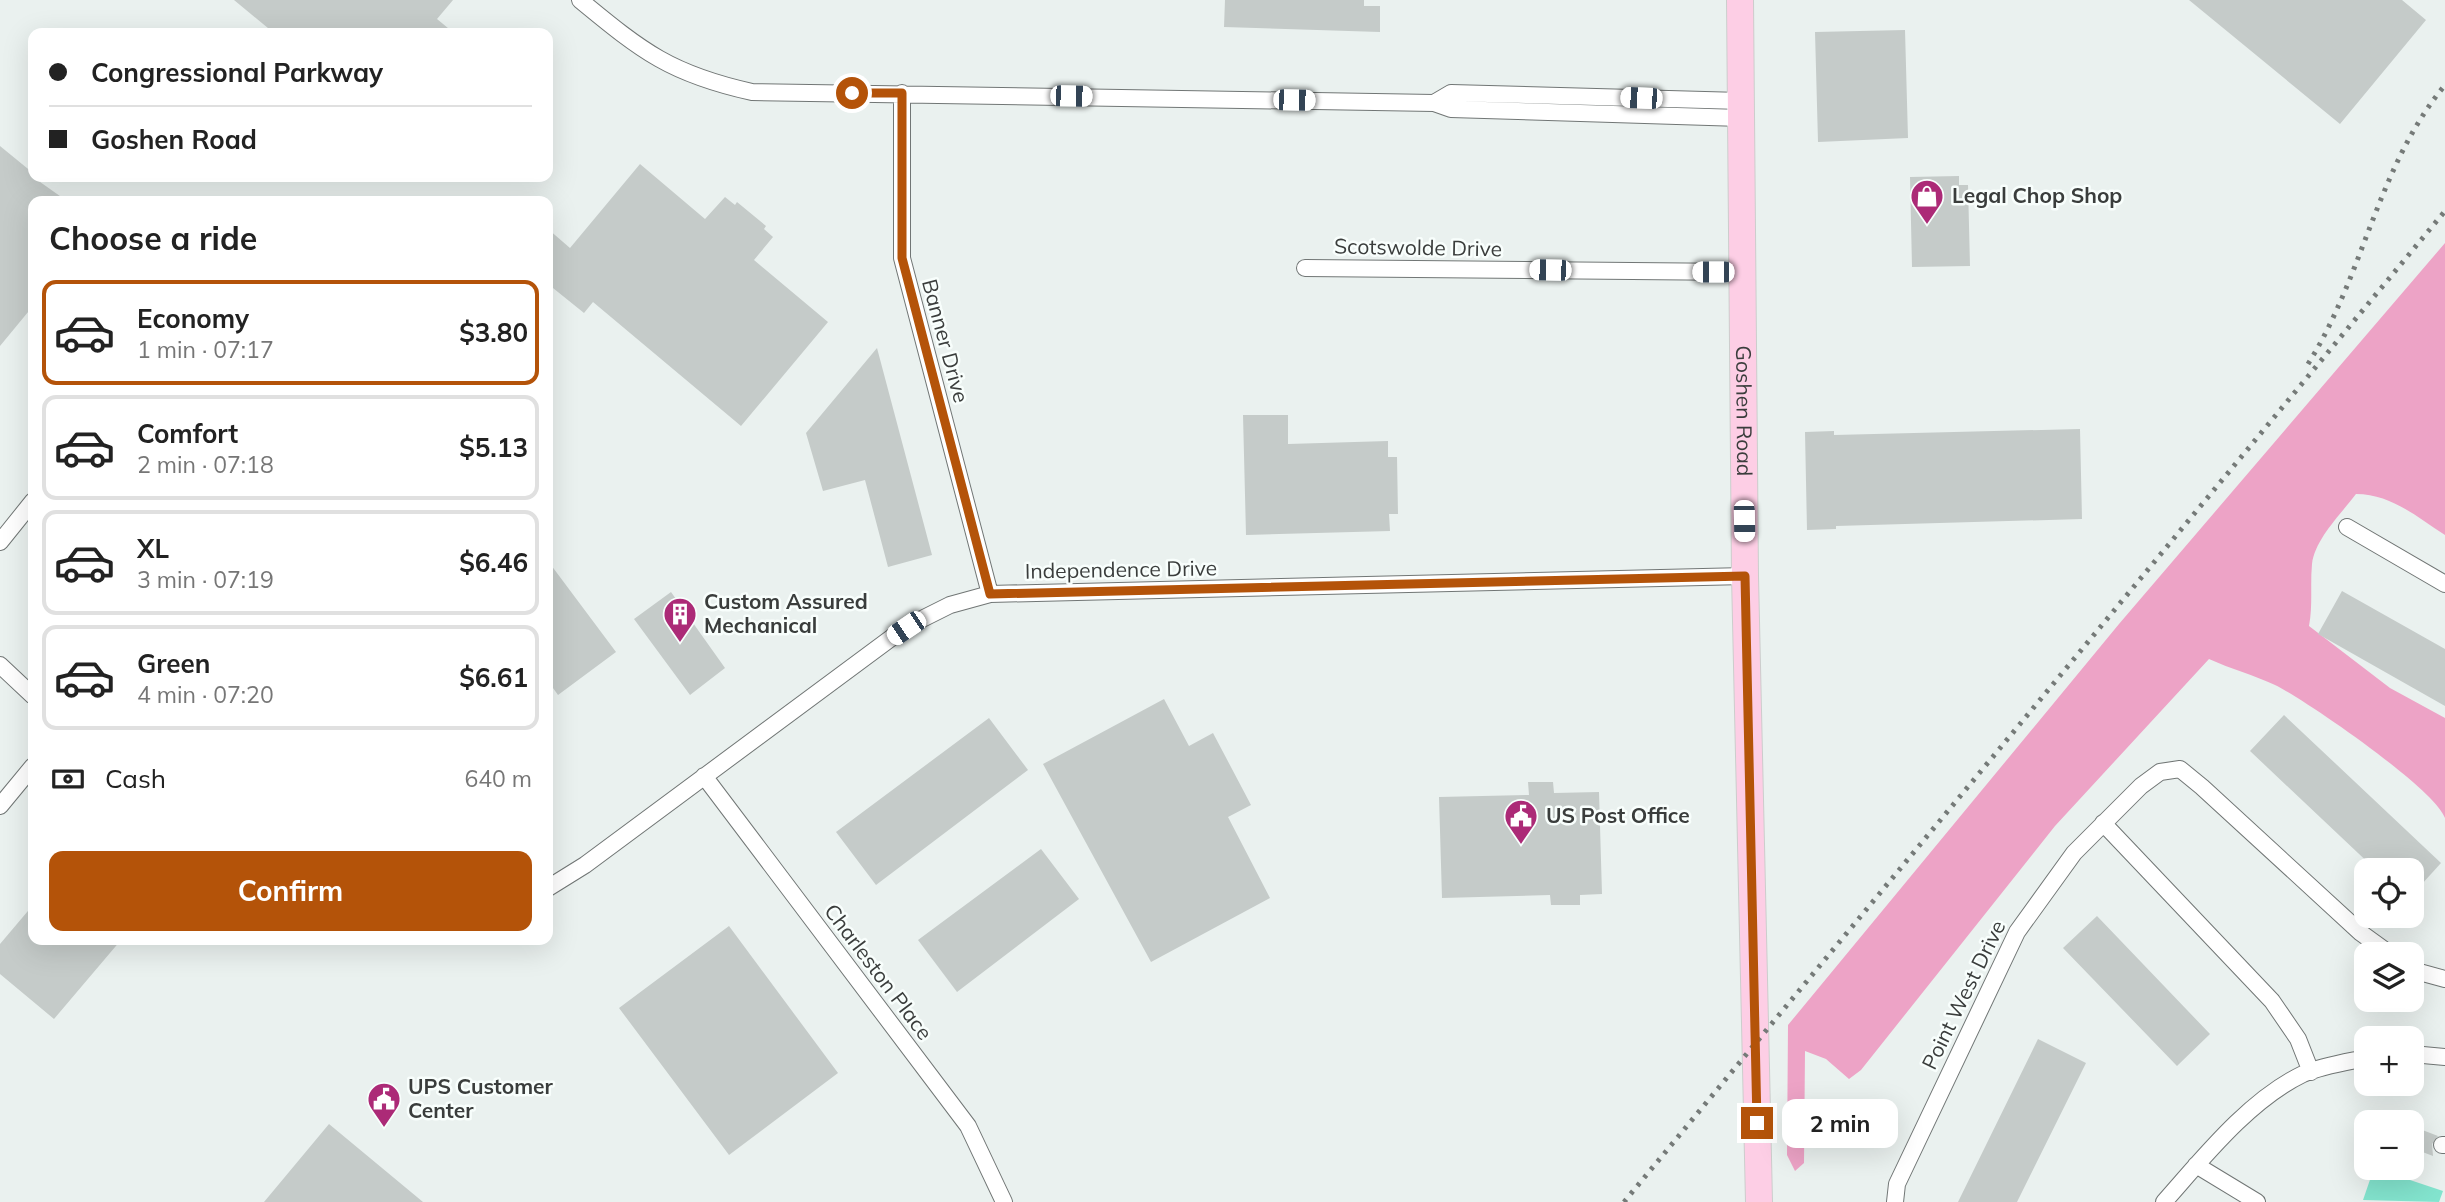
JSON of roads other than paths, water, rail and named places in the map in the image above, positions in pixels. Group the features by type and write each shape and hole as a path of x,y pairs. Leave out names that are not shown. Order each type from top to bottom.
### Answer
{"main road":[{"name":"Goshen Road","path":"1740,0 1740,272 1759,1202"}],"street":[{"path":"580,0 626,38 662,63 714,83 752,92 1434,103 1451,109 1741,110"},
{"name":"Banner Drive","path":"902,93 902,258 990,594"},
{"name":"Scotswolde Drive","path":"1305,268 1740,272"},
{"path":"0,542 28,507"},
{"path":"2347,527 2445,584"},
{"name":"Independence Drive","path":"553,885 586,865 906,628 950,605 990,594 1745,576"},
{"path":"0,665 28,691"},
{"name":"Point West Drive","path":"1895,1202 1897,1184 2017,932 2074,853 2141,786 2161,772 2180,769 2373,942"},
{"path":"0,806 28,772"},
{"name":"Charleston Place","path":"704,776 968,1126 1004,1202"},
{"path":"2103,824 2272,1001 2298,1039 2311,1072"},
{"path":"2424,973 2445,979"},
{"path":"2424,1055 2445,1057"},
{"path":"2164,1202 2249,1111 2303,1074 2354,1061"},
{"path":"2196,1165 2257,1202"}],"railway":[{"path":"2308,364 2327,330 2403,151 2422,117 2445,85"},
{"path":"1624,1202 2445,211"}],"place":[{"name":"Legal Chop Shop","path":"1927,226"},
{"name":"Custom Assured Mechanical","path":"680,644"},
{"name":"US Post Office","path":"1521,846"},
{"name":"UPS Customer Center","path":"384,1129"}]}
